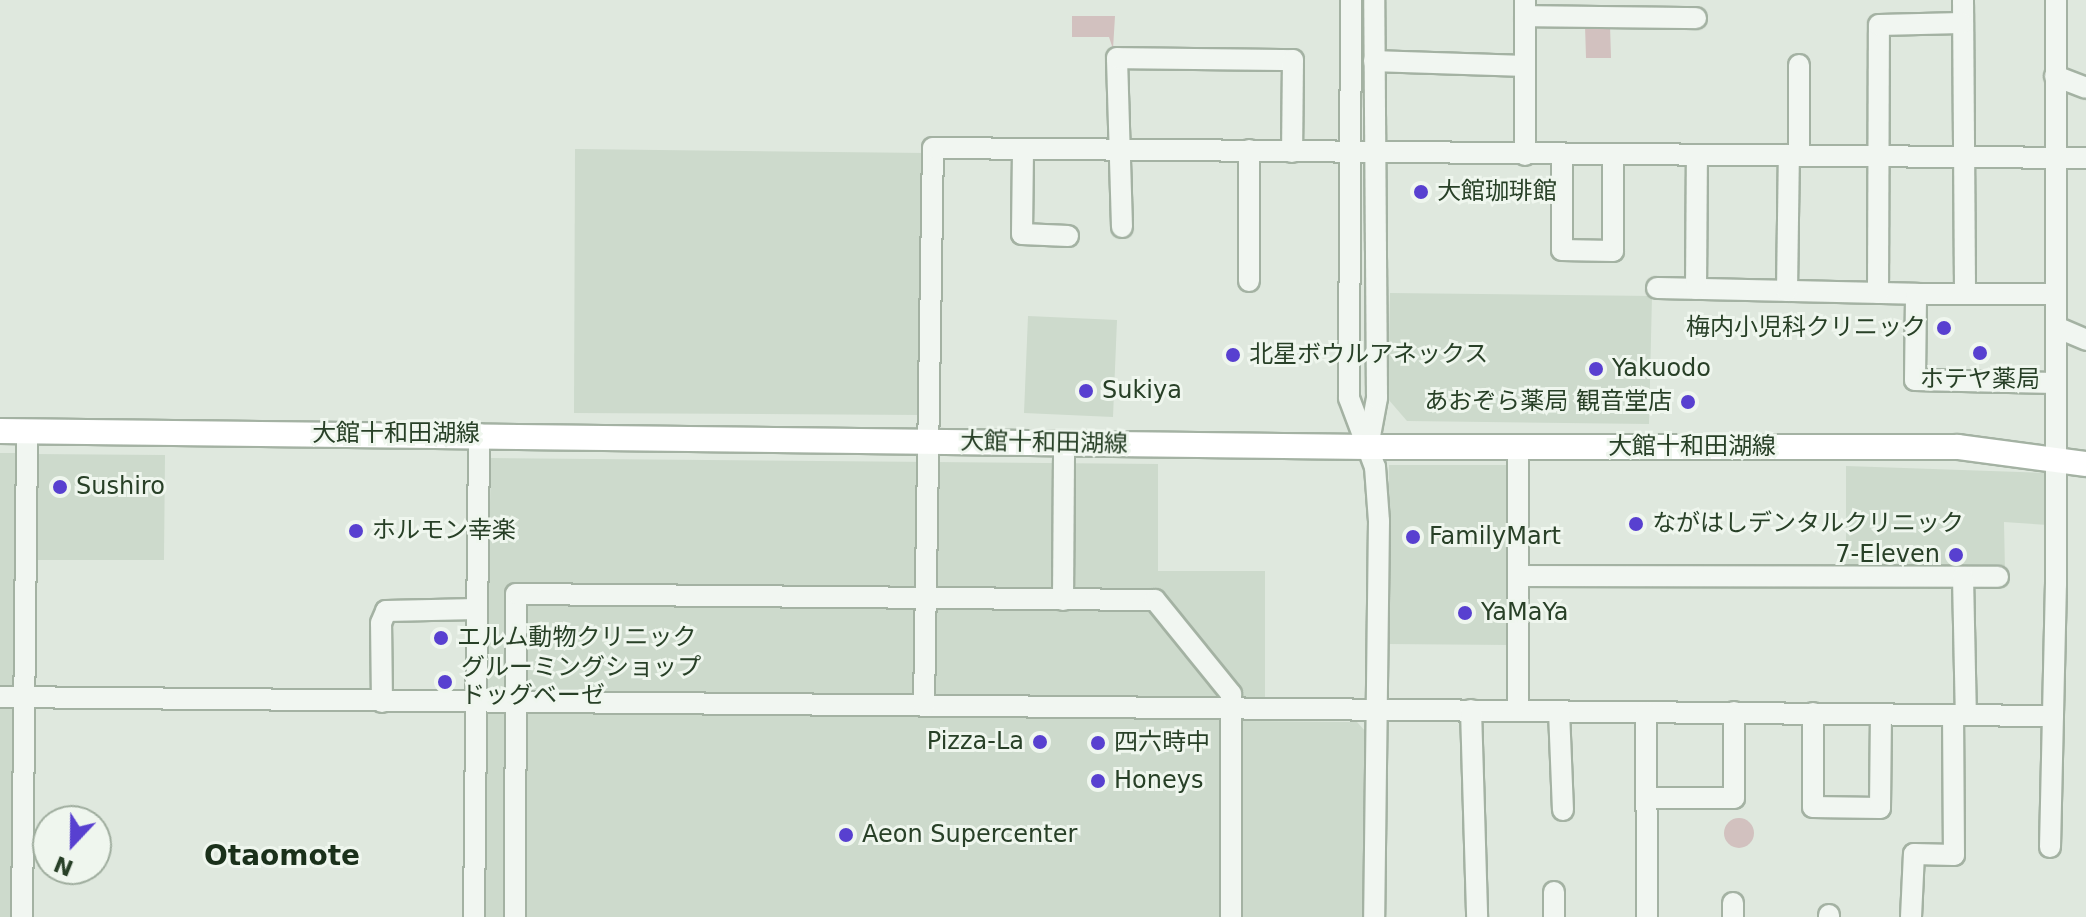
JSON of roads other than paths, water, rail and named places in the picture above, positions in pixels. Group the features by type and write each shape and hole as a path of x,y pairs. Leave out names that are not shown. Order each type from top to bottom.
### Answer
{"main road":[{"name":"大館十和田湖線","path":"0,431 479,434 1368,447 1958,447 2086,464"}],"street":[{"path":"1351,0 1349,398 1368,447 1379,521 1374,917"},
{"path":"1368,447 1377,398 1374,0"},
{"path":"1963,0 1965,294"},
{"path":"2050,847 2056,0"},
{"path":"1525,155 1525,8 1611,9 1696,18"},
{"path":"1878,293 1879,25 1962,23"},
{"path":"1122,227 1117,58 1293,60 1292,152"},
{"path":"1374,61 1524,66"},
{"path":"1787,291 1799,65"},
{"path":"2055,76 2086,88"},
{"path":"924,706 933,148 2086,158"},
{"path":"1249,150 1249,281"},
{"path":"1023,151 1022,234 1068,236"},
{"path":"1562,155 1562,250 1613,251 1613,155"},
{"path":"1696,289 1697,155"},
{"path":"1657,288 2056,294"},
{"path":"1916,294 1915,380 2055,383"},
{"path":"2056,327 2086,340"},
{"path":"22,917 27,431"},
{"path":"474,917 479,434"},
{"path":"1063,600 1064,444"},
{"path":"1518,447 1518,710"},
{"path":"1518,576 1998,577"},
{"path":"1911,917 1914,854 1954,855 1963,577"},
{"path":"515,917 516,594 1155,600 1230,691 1231,917"},
{"path":"382,702 381,623 386,611 477,609"},
{"path":"0,697 2053,716"},
{"path":"1471,710 1477,917"},
{"path":"1559,711 1563,810"},
{"path":"1646,712 1647,917"},
{"path":"1646,798 1734,798 1734,712"},
{"path":"1813,713 1813,807 1880,808 1881,715"},
{"path":"1554,892 1554,917"}],"place":[{"name":"大館珈琲館","path":"1421,192"},
{"name":"梅内小児科クリニック","path":"1944,328"},
{"name":"ホテヤ薬局","path":"1980,353"},
{"name":"北星ボウルアネックス","path":"1233,355"},
{"name":"Yakuodo","path":"1596,369"},
{"name":"Sukiya","path":"1086,391"},
{"name":"あおぞら薬局 観音堂店","path":"1688,402"},
{"name":"Sushiro","path":"60,487"},
{"name":"ながはしデンタルクリニック","path":"1636,524"},
{"name":"ホルモン幸楽","path":"356,531"},
{"name":"FamilyMart","path":"1413,537"},
{"name":"7-Eleven","path":"1956,555"},
{"name":"YaMaYa","path":"1465,613"},
{"name":"エルム動物クリニック","path":"441,638"},
{"name":"グルーミングショップ ドッグベーゼ","path":"445,682"},
{"name":"Pizza-La","path":"1040,742"},
{"name":"四六時中","path":"1098,743"},
{"name":"Honeys","path":"1098,781"},
{"name":"Aeon Supercenter","path":"846,835"}],"district":[{"name":"Otaomote","path":"282,856"}]}
